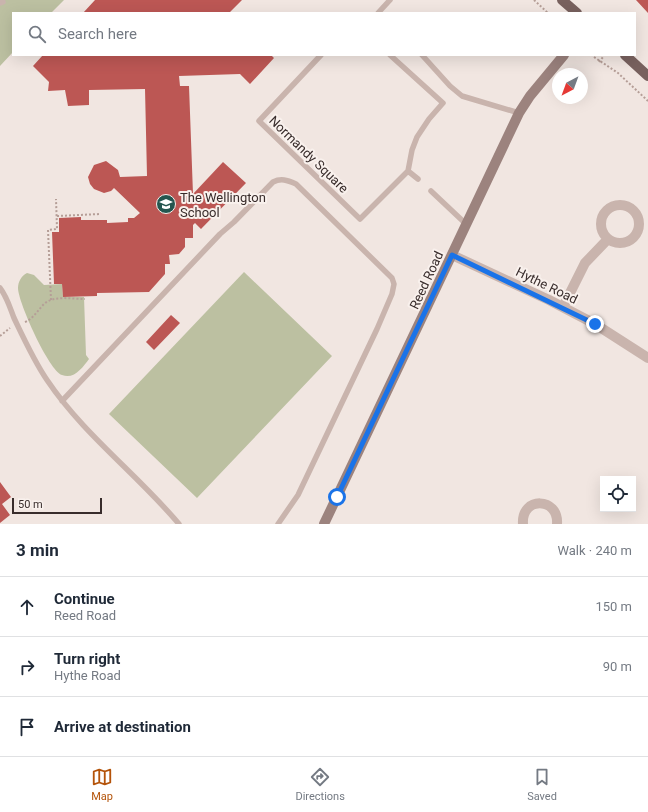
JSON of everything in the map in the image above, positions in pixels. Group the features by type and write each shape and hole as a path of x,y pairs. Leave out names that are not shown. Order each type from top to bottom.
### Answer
{"main road":[{"path":"562,0 576,12"},
{"name":"Reed Road","path":"324,524 519,113 530,96 563,56"},
{"path":"626,56 648,76"}],"street":[{"path":"563,307 585,263 608,239"},
{"name":"Hythe Road","path":"452,255 563,307 595,324 648,358"},
{"path":"523,524 524,512 528,508 538,503 549,505 553,509 556,514 557,524"}],"lane":[{"path":"379,12 390,0"},
{"name":"Normandy Square","path":"320,56 259,121 360,219 408,171"},
{"path":"391,56 443,103 429,119 417,137 412,150 408,171 418,179"},
{"path":"423,56 450,86 462,96 519,113"},
{"path":"62,401 220,234 234,222 273,182 278,180 288,180 296,184 392,278 394,284 392,294 377,329 298,495 278,524"},
{"path":"431,191 466,224"},
{"path":"0,288 28,348 46,380 88,432 143,484 179,524"}],"path":[{"path":"534,0 547,12"},
{"path":"594,57 599,62 610,66 648,101"},
{"path":"599,62 603,58"},
{"path":"51,300 48,230 57,230 56,199"},
{"path":"57,216 100,214"},
{"path":"24,322 34,317 44,304 51,300 85,299"},
{"path":"0,336 11,328"}],"green space":[{"path":"0,0 64,0 52,12 12,12 12,53 0,66"},
{"path":"244,272 332,356 197,498 109,414"},
{"path":"27,273 34,275 44,285 62,284 63,297 84,297 86,355 89,359 78,372 70,376 62,375 56,371 42,349 28,321 19,296 18,288 20,279"}],"building":[{"path":"95,0 242,0 230,12 84,12"},
{"path":"636,0 648,0 648,13"},
{"path":"42,56 272,56 274,58 250,84 240,74 179,76 180,86 189,86 193,194 223,162 246,183 201,229 195,223 193,225 193,238 185,238 185,247 179,254 169,255 170,264 165,264 165,274 149,292 97,293 97,296 63,297 62,284 54,284 52,232 59,232 59,218 81,217 81,220 107,220 107,223 128,222 128,218 134,218 140,213 114,188 111,191 104,193 94,189 90,184 88,177 94,165 106,161 118,170 120,177 147,176 145,89 89,90 89,105 68,106 65,90 48,91 49,82 33,66"},
{"path":"171,315 180,323 154,350 146,342"},
{"path":"0,482 11,497 2,504 10,515 0,523"}],"place":[{"name":"The Wellington School","path":"166,204"}],"route":[{"path":"337,497 452,255 549,300 595,324"}]}
